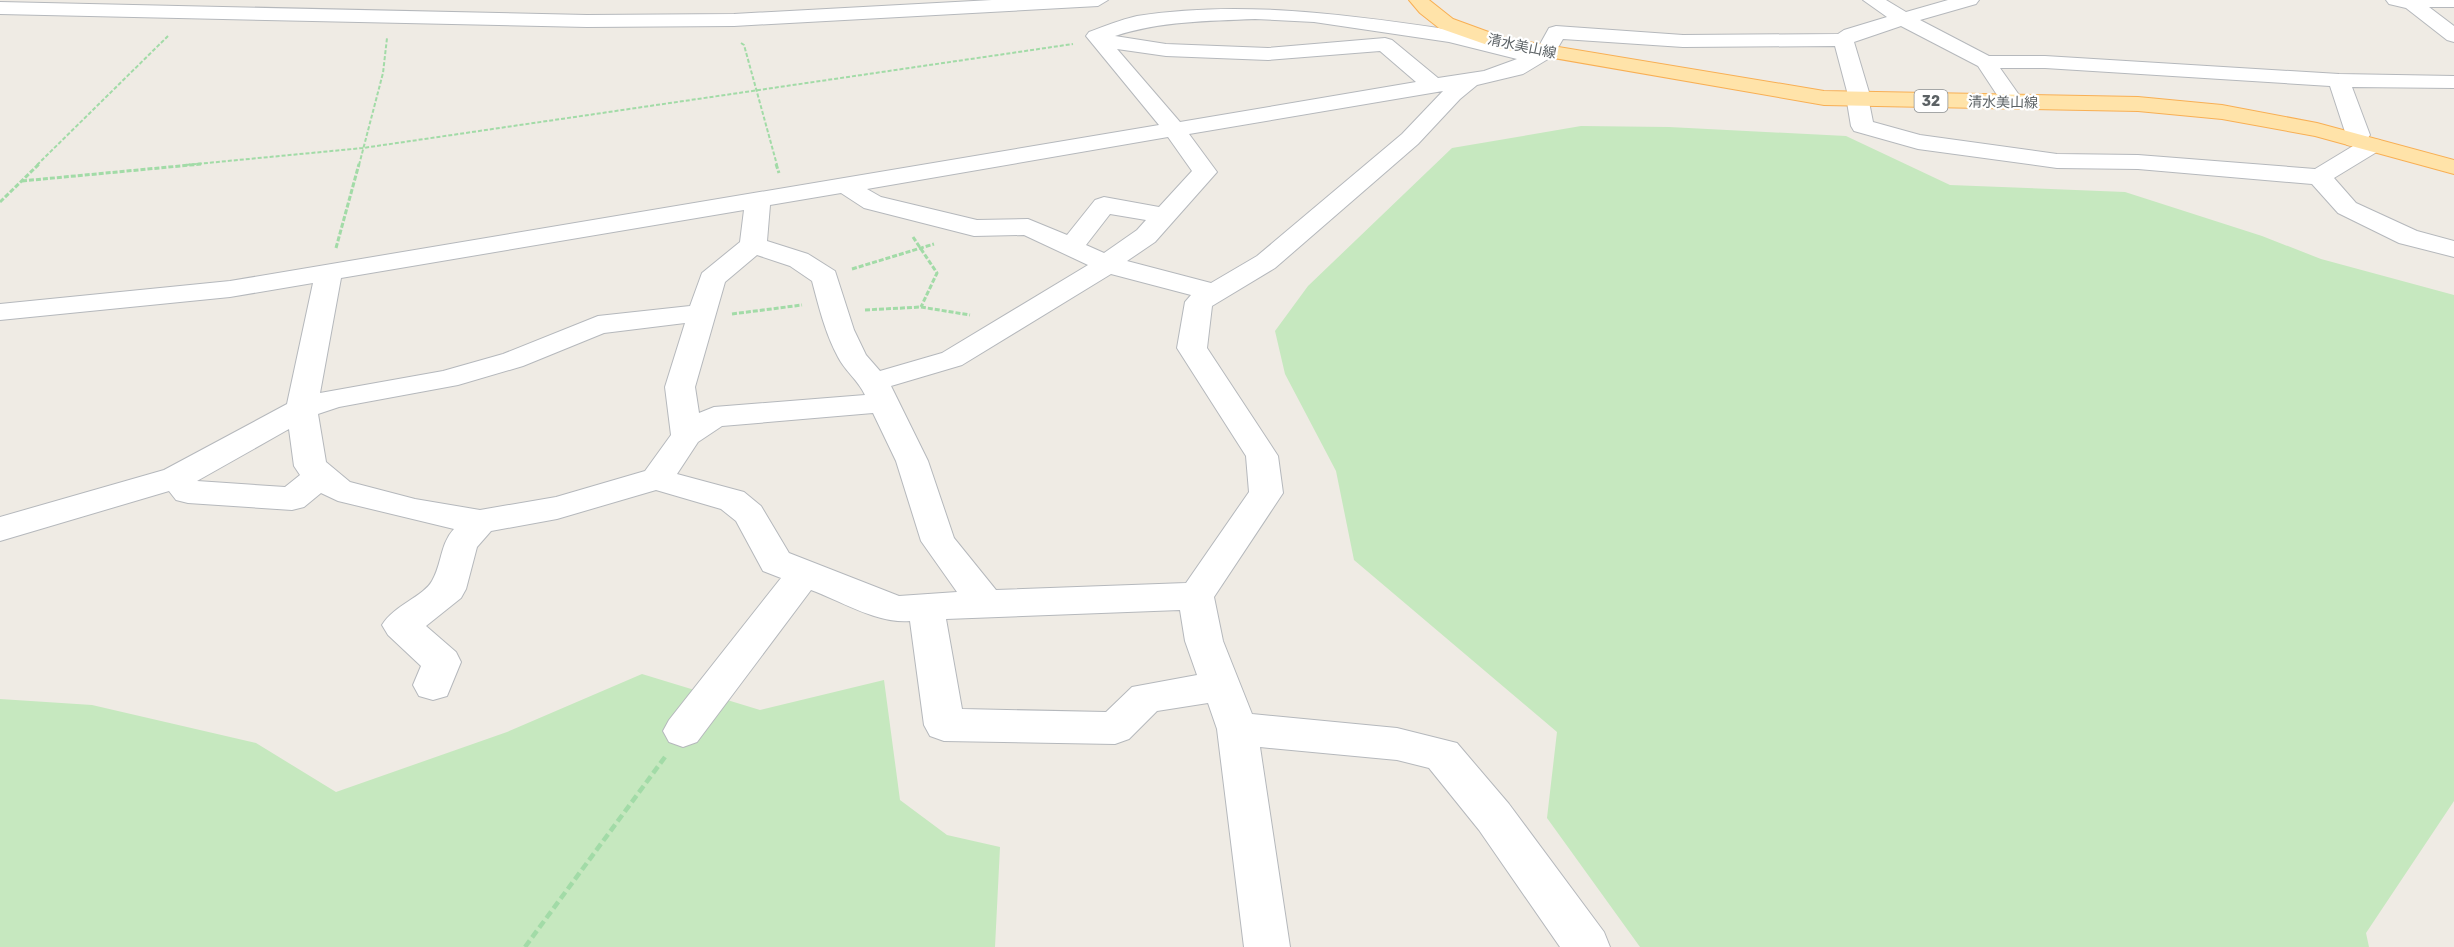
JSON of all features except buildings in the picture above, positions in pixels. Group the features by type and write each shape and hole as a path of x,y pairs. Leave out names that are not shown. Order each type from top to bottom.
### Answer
{"main road":[{"name":"清水美山線","path":"1419,0 1425,9 1442,22 1503,44 1791,93 1859,101 2013,102 2181,107 2270,120 2454,167"}],"street":[{"path":"0,8 598,21 746,20 1098,0"},
{"path":"1873,0 1903,19 1984,62 2013,102"},
{"path":"0,312 169,297 329,272 758,198 1471,80 1515,69 1546,52 1556,32 1658,39 1843,40 1851,34 1969,0"},
{"path":"2404,2 2454,1"},
{"path":"2404,2 2454,8"},
{"path":"2404,2 2454,36"},
{"path":"657,479 687,435 714,417 878,392 952,358 1090,277 1146,236 1166,216 1205,172 1173,129 1096,36 1137,22 1166,17 1255,14 1325,17 1450,36 1516,53 1546,52"},
{"path":"1650,69 1658,39"},
{"path":"1098,40 1166,50 1268,54 1385,44 1434,86"},
{"path":"1843,40 1859,101 1862,126 1918,142 2057,161 2138,162 2319,177 2363,143 2358,135 2339,80"},
{"path":"1984,62 2045,62 2339,80 2454,82"},
{"path":"1267,947 1238,729 1204,640 1196,596 1266,493 1262,456 1192,348 1199,302 1266,262 1410,139 1452,94 1471,80"},
{"path":"2319,177 2347,208 2408,237 2454,249"},
{"path":"843,184 873,203 955,220 974,228 1028,227 1106,264 1213,292"},
{"path":"687,435 680,387 701,314 712,279 753,246 758,198"},
{"path":"1071,247 1104,205 1166,216"},
{"path":"753,246 799,260 831,297 853,358 878,392 912,461 938,541 986,603"},
{"path":"329,272 302,409 310,466 338,490 415,510 480,522 557,508 657,479 694,492 732,500 749,514 776,562 897,609 986,603 1196,596"},
{"path":"0,529 176,478 302,409 333,399 447,379 513,360 598,325 701,314"},
{"path":"176,478 188,492 292,500 321,475"},
{"path":"433,686 442,662 401,625 448,589 461,543 480,522"},
{"path":"683,731 805,572"},
{"path":"926,607 944,725 1115,728 1146,698 1222,686"},
{"path":"1238,729 1397,744 1442,755 1494,817 1587,947"}],"path":[{"path":"0,202 170,33"},
{"path":"329,272 388,46 388,39 380,36"},
{"path":"737,40 744,45 785,194"},
{"path":"22,181 363,148 1098,40"},
{"path":"899,208 898,214 937,273 921,307"},
{"path":"831,297 920,248 969,233 974,228"},
{"path":"701,314 723,315 831,297 890,307 921,307 975,316 1009,325"},
{"path":"525,947 683,731"}],"green space":[{"path":"1581,126 1669,127 1846,136 1950,185 2125,192 2262,236 2321,259 2454,295 2454,801 2366,933 2369,947 1640,947 1547,818 1557,732 1354,560 1336,471 1285,374 1275,331 1308,286 1452,148"},
{"path":"642,674 760,710 884,680 900,800 947,835 1000,847 995,947 0,947 0,699 92,705 256,743 336,792 507,732"}]}
